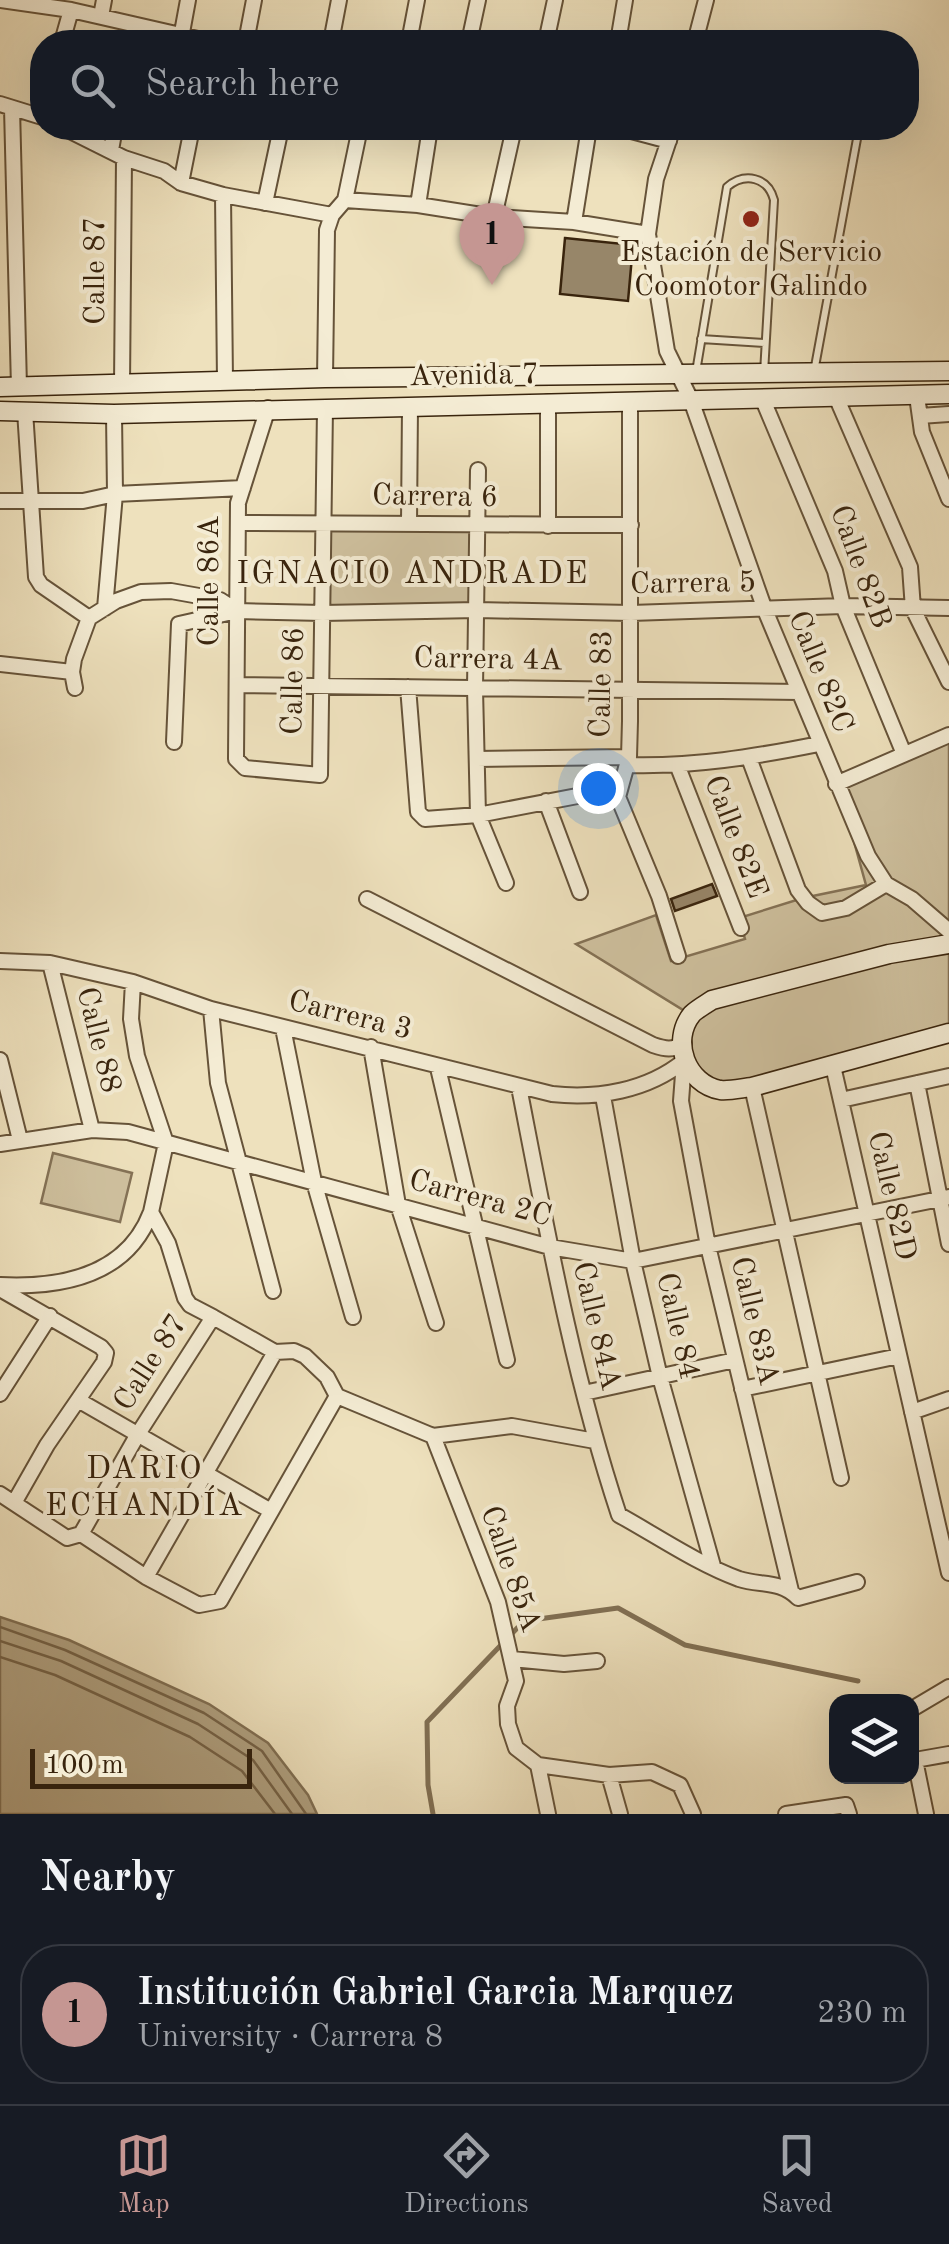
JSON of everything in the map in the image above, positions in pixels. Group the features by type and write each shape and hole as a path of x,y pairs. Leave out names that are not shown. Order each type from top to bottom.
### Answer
{"main road":[{"name":"Avenida 7","path":"10,387 324,378 949,370"},
{"name":"Avenida 7","path":"0,411 114,414 949,394"},
{"path":"949,944 889,954 712,1000 691,1015 684,1052 700,1083 722,1090 752,1087 949,1033"}],"street":[{"path":"100,16 104,0"},
{"path":"182,30 188,0"},
{"path":"248,30 254,0"},
{"path":"333,30 339,0"},
{"path":"411,30 417,0"},
{"path":"472,30 478,0"},
{"path":"549,30 555,0"},
{"path":"620,30 625,0"},
{"path":"697,30 706,0"},
{"path":"0,17 3,1 37,3 154,30"},
{"path":"65,30 71,10"},
{"path":"133,30 134,24"},
{"path":"10,387 17,213 6,106 30,113"},
{"path":"89,140 164,171 180,182 223,195 332,215"},
{"name":"Calle 87","path":"116,140 122,385"},
{"path":"180,182 189,140"},
{"path":"265,204 278,140"},
{"path":"324,378 326,244 332,215 345,200 358,140"},
{"path":"418,205 428,140"},
{"path":"494,217 511,140"},
{"path":"574,222 587,140"},
{"path":"669,140 656,179 648,234 666,350 688,376 692,400"},
{"path":"223,195 225,381"},
{"path":"345,200 574,222 648,234"},
{"path":"0,213 17,213"},
{"path":"917,396 930,456 949,498"},
{"path":"837,399 910,567 914,609 949,682"},
{"name":"Calle 82C","path":"692,400 764,610 868,856 886,884 912,899 949,931"},
{"name":"Calle 82B","path":"762,400 835,570 843,606 904,754"},
{"name":"Calle 83","path":"618,788 628,761 630,401"},
{"path":"548,402 548,526"},
{"path":"409,524 410,406"},
{"name":"Calle 86A","path":"268,408 238,503 236,759 245,768 320,775"},
{"name":"Calle 86","path":"320,775 325,408"},
{"path":"25,411 36,577 89,618 72,672 75,688"},
{"path":"105,608 115,494 114,414"},
{"path":"920,416 949,414"},
{"path":"478,470 478,815 506,883"},
{"path":"0,501 83,501 115,494 243,488"},
{"name":"Carrera 6","path":"238,523 631,524"},
{"name":"Carrera 5","path":"89,618 126,596 171,591 220,600 238,611 323,613 949,608"},
{"path":"174,742 178,624 238,611"},
{"path":"0,664 72,672"},
{"name":"Carrera 4A","path":"237,685 799,692"},
{"path":"408,687 418,812 425,819 478,815 618,788 618,797 659,896 678,956"},
{"path":"836,784 949,735"},
{"path":"476,759 628,761 678,767 819,744"},
{"path":"748,758 798,890 808,904 822,912 846,908 886,884"},
{"name":"Calle 82E","path":"678,767 741,928"},
{"path":"546,800 580,892"},
{"path":"367,899 573,1007 653,1045 684,1052"},
{"name":"Carrera 3","path":"0,961 50,964 134,982 211,1009 372,1047 438,1068 580,1097 603,1096 663,1075 684,1052"},
{"name":"Calle 88","path":"50,964 92,1130"},
{"path":"0,1287 51,1286 93,1274 124,1254 145,1228 166,1144 137,1056 131,1019 134,982"},
{"path":"211,1009 218,1082 273,1291"},
{"path":"283,1028 314,1182 352,1317"},
{"path":"372,1047 398,1205 436,1323"},
{"name":"Calle 83A","path":"684,1052 680,1101 708,1246 791,1590"},
{"path":"0,1060 20,1140"},
{"name":"Calle 82D","path":"833,1066 949,1573"},
{"path":"438,1068 507,1360"},
{"path":"841,1100 949,1076"},
{"path":"917,1084 944,1198 949,1244"},
{"name":"Calle 84A","path":"519,1087 550,1247 595,1442 618,1515 713,1566"},
{"path":"752,1087 841,1478"},
{"name":"Calle 84","path":"603,1096 633,1261 660,1377 713,1566"},
{"name":"Carrera 2C","path":"0,1144 92,1130 128,1132 550,1247 633,1261 944,1198"},
{"name":"Calle 87","path":"74,1536 213,1317 190,1306 168,1243 151,1212"},
{"path":"0,1287 106,1353 104,1362 47,1445 14,1503"},
{"path":"0,1394 50,1316"},
{"path":"213,1317 275,1352 306,1356 327,1377 337,1396 433,1436 512,1426 595,1442"},
{"path":"146,1577 275,1352"},
{"path":"742,1389 900,1356"},
{"path":"584,1393 735,1360"},
{"path":"0,1494 199,1605 220,1601 337,1396"},
{"path":"912,1412 949,1399"},
{"path":"78,1400 271,1511"},
{"name":"Calle 85A","path":"433,1436 498,1602 516,1681 507,1706 508,1724 516,1748 538,1765 548,1814"},
{"path":"713,1566 742,1580 771,1582 791,1590 798,1598 857,1582"},
{"path":"512,1659 564,1664 596,1661"},
{"path":"919,1706 949,1687"},
{"path":"926,1814 915,1760 949,1754"},
{"path":"538,1765 609,1775 652,1772 680,1785 693,1814"},
{"path":"609,1775 620,1814"},
{"path":"786,1814 846,1804 849,1814"}],"lane":[{"path":"814,373 857,140"},
{"path":"688,376 702,339 727,186 749,178 760,180 772,190 774,200 764,374"},
{"path":"702,339 766,343"}],"shaded area":[{"path":"327,525 475,526 475,607 325,611"},
{"path":"949,737 949,1031 724,1088 685,1061 691,1015 576,944 656,915 671,961 745,939 739,918 803,898 866,885 838,784"},
{"path":"53,1153 132,1173 120,1222 41,1203"}],"water":[{"path":"0,1617 69,1640 209,1704 268,1743 308,1795 317,1814 0,1814"}],"building":[{"path":"565,238 633,245 628,301 560,294"},
{"path":"712,884 717,896 675,911 671,899"}],"waterway":[{"path":"433,1814 428,1785 427,1722 524,1621 618,1608 685,1645 858,1681"}],"place":[{"name":"Estación de Servicio Coomotor Galindo","path":"751,219"},
{"name":"Institución Gabriel Garcia Marquez","path":"492,285"}],"district":[{"name":"IGNACIO ANDRADE","path":"413,575"},
{"name":"DARIO ECHANDÍA","path":"145,1488"}]}
